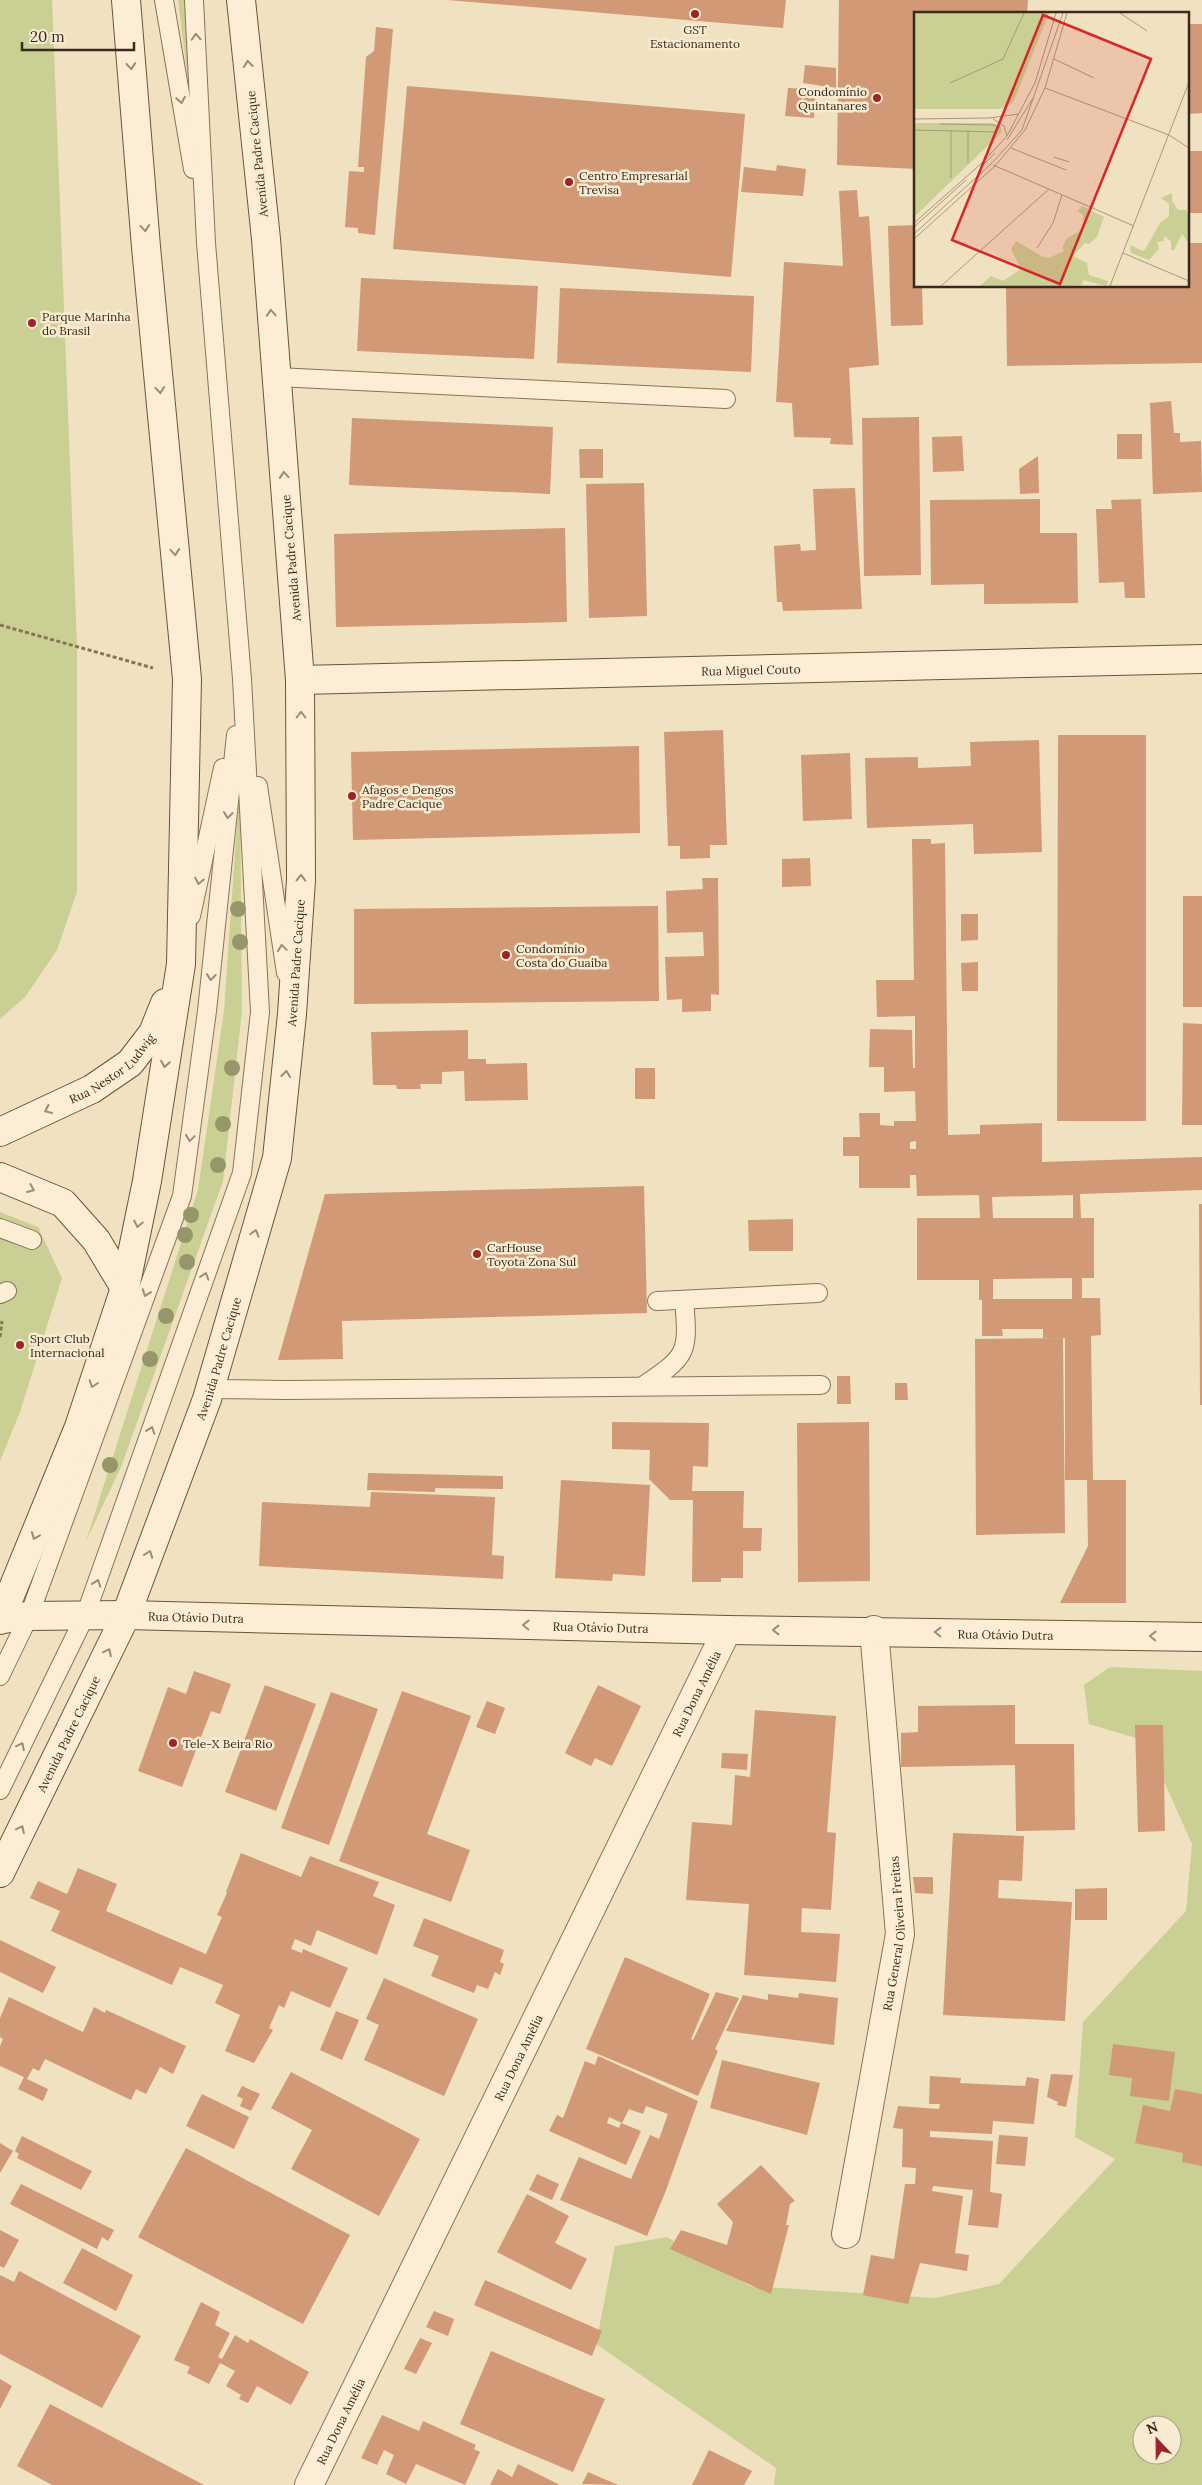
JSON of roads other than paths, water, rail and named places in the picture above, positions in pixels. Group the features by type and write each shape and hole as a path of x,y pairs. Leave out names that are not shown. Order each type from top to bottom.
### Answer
{"street":[{"path":"0,1620 79,1427 125,1288 147,1181 181,964 187,679 147,257 126,0"},
{"name":"Avenida Padre Cacique","path":"0,1873 126,1616 210,1389 277,1158 292,1014 302,880 300,680 266,239 241,0"},
{"name":"Rua Miguel Couto","path":"300,680 1202,659"},
{"name":"Rua Nestor Ludwig","path":"0,1132 92,1089 130,1064 153,1033 181,964"},
{"path":"0,1176 63,1202 96,1240 125,1288"},
{"name":"Rua Otávio Dutra","path":"0,1620 30,1616 126,1616 727,1630 874,1630 1202,1637"},
{"name":"Rua Dona Amélia","path":"309,2485 727,1630"},
{"name":"Rua General Oliveira Freitas","path":"846,2234 900,1934 874,1630"}],"lane":[{"path":"164,0 206,243"},
{"path":"0,1790 85,1616 242,1173 260,1012 242,679 206,243 194,0"},
{"path":"276,377 726,399"},
{"path":"181,964 242,679"},
{"path":"242,679 292,1014"},
{"path":"0,1676 30,1616 182,1196 207,1011 242,679"},
{"path":"0,1228 32,1240"},
{"path":"657,1301 818,1293"},
{"path":"643,1386 671,1367 685,1348 687,1327 684,1300"},
{"path":"210,1389 821,1385"}],"place":[{"name":"GST Estacionamento","path":"695,14"},
{"name":"Condomínio Quintanares","path":"877,98"},
{"name":"Centro Empresarial Trevisa","path":"569,182"},
{"name":"Parque Marinha do Brasil","path":"32,323"},
{"name":"Afagos e Dengos Padre Cacique","path":"352,796"},
{"name":"Condomínio Costa do Guaíba","path":"506,955"},
{"name":"CarHouse Toyota Zona Sul","path":"477,1254"},
{"name":"Sport Club Internacional","path":"20,1345"},
{"name":"Tele-X Beira Rio","path":"173,1743"}]}
